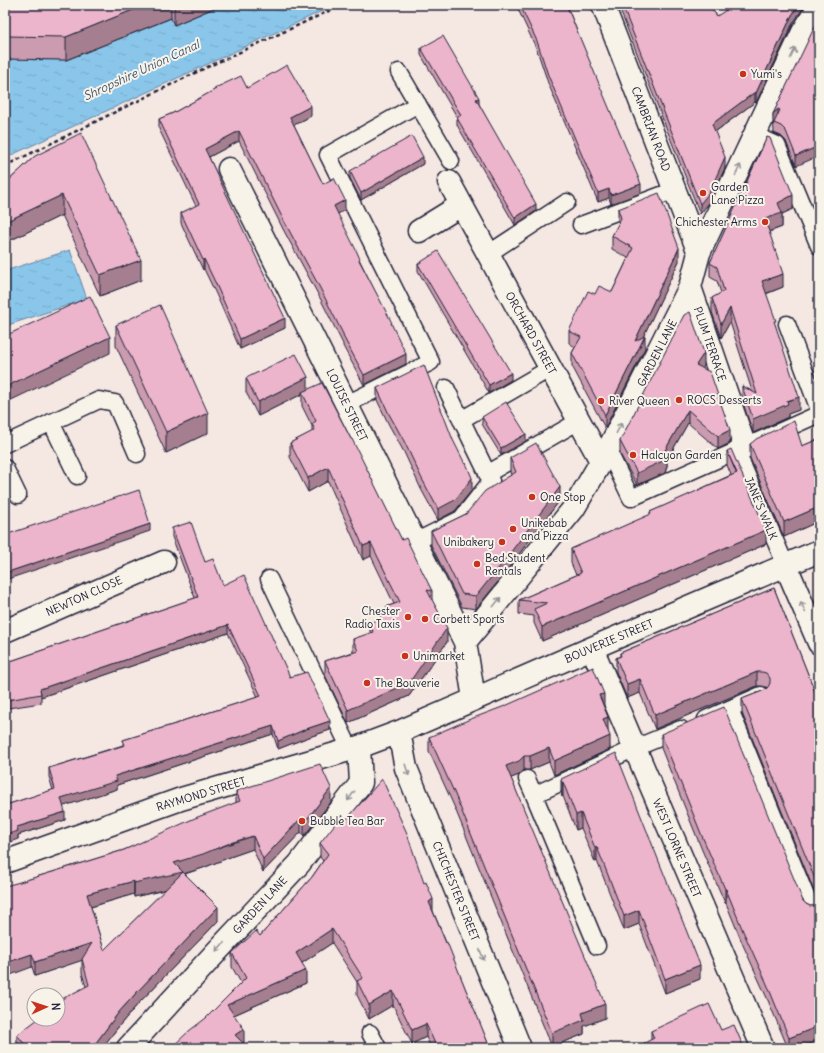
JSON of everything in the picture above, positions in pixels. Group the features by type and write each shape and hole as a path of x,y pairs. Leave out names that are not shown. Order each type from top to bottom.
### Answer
{"street":[{"name":"CAMBRIAN ROAD","path":"603,5 699,253"},
{"name":"GARDEN LANE","path":"465,642 574,508 605,456 690,287 699,253 803,32 819,6"},
{"name":"LOUISE STREET","path":"229,169 465,642"},
{"name":"ORCHARD STREET","path":"449,182 579,421 605,456"},
{"path":"419,231 461,205"},
{"name":"PLUM TERRACE","path":"690,287 741,449"},
{"name":"BOUVERIE STREET","path":"399,732 819,551"},
{"name":"NEWTON CLOSE","path":"5,631 164,562"},
{"path":"786,566 819,643"},
{"path":"465,642 474,699"},
{"name":"WEST LORNE STREET","path":"592,648 763,1048"},
{"name":"RAYMOND STREET","path":"5,862 181,799 355,748 399,732"},
{"name":"CHICHESTER STREET","path":"399,732 406,768 520,1048"},
{"name":"GARDEN LANE","path":"128,1048 299,864 361,783 355,748"}],"lane":[{"path":"399,72 451,161"},
{"path":"347,404 431,362 328,155 418,104"},
{"path":"755,135 777,145 819,246"},
{"path":"581,225 675,190"},
{"path":"488,254 567,202"},
{"path":"787,324 819,410"},
{"path":"461,420 551,368"},
{"path":"415,542 461,519 491,481 446,388"},
{"path":"5,444 99,400 115,403 137,454"},
{"path":"605,456 631,498 819,414"},
{"path":"487,474 579,421"},
{"path":"51,422 77,476"},
{"name":"JANE'S WALK","path":"741,449 786,566"},
{"path":"5,468 18,496"},
{"path":"269,579 355,748"},
{"path":"534,796 634,748 762,695"},
{"path":"730,709 812,910"},
{"path":"527,779 597,946"},
{"path":"370,1033 378,1048"}],"path":[{"path":"5,166 201,70 342,5"}],"water":[{"name":"Shropshire Union Canal","path":"221,5 335,5 5,158 5,59 66,60 171,18 174,24"},
{"path":"70,250 87,299 5,326 5,271"}],"building":[{"path":"5,5 145,5 66,37 5,36"},
{"path":"520,5 568,5 568,9 641,184 611,195 609,189 598,193 548,75 537,41"},
{"path":"622,5 709,5 717,16 734,5 799,5 792,15 756,93 755,92 712,124 725,157 709,193 700,204"},
{"path":"819,20 819,146 796,156 786,131 781,126 774,123 780,110 778,109 773,114"},
{"path":"443,36 479,98 476,99 536,204 515,218 457,118 461,115 421,48"},
{"path":"287,65 311,106 290,117 323,184 334,178 345,200 334,206 406,354 364,375 239,131 205,149 285,318 240,339 216,284 181,213 199,204 159,119 173,113 216,89 215,88 241,76 247,88"},
{"path":"81,133 141,260 100,275 62,195 5,222 5,184 35,156"},
{"path":"412,136 423,157 361,193 350,171"},
{"path":"767,137 770,138 793,195 778,203 782,213 765,219 783,274 762,281 799,397 787,401 788,404 753,419 742,386 757,394 730,308 721,324 712,298 724,291 717,267 710,263"},
{"path":"659,193 679,248 635,341 645,336 605,415 572,353 581,337 569,331 588,291 595,294 599,286 612,292 633,248 612,236 621,218 618,209"},
{"path":"438,251 511,373 489,385 418,264"},
{"path":"90,296 110,337 5,387 5,336"},
{"path":"160,305 208,413 166,432 116,325"},
{"path":"690,312 704,353 696,365 710,372 730,430 718,436 688,410 664,452 667,454 665,460 637,473 620,441 684,315"},
{"path":"296,354 308,377 258,402 246,378"},
{"path":"424,365 453,440 465,464 466,463 472,478 455,500 438,509 377,388"},
{"path":"322,383 352,439 402,540 406,538 432,591 427,590 447,628 409,683 348,710 325,661 358,651 353,639 373,632 370,624 388,611 386,607 400,602 371,543 363,546 328,467 308,478 290,443 315,430 312,424 316,421 302,392"},
{"path":"506,402 526,434 501,448 482,417"},
{"path":"794,421 802,446 819,439 819,507 784,522 750,444 756,439"},
{"path":"536,443 560,487 476,596 462,594 431,531 466,514 485,491 516,472 510,458"},
{"path":"731,449 766,530 542,627 534,609 547,603 519,600 581,573 571,549 651,514 650,512 737,473 727,451"},
{"path":"139,490 150,524 5,573 5,535"},
{"path":"191,522 205,562 213,559 223,585 244,575 290,677 307,672 330,721 278,741 273,726 115,776 117,781 61,798 65,812 17,827 18,831 5,835 5,793 9,804 55,789 49,768 125,745 123,740 261,696 228,625 40,689 41,694 5,701 5,663 198,597 172,528"},
{"path":"774,588 819,702 819,889 742,699 765,690 768,687 770,678 766,673 757,672 655,715 640,679 627,684 616,658 621,656 620,653"},
{"path":"593,667 604,694 599,695 608,717 603,719 610,736 554,761 549,748 530,756 524,756 519,761 506,766 605,1004 582,1013 584,1020 552,1033 454,792 429,737 505,706"},
{"path":"724,707 803,901 810,906 816,906 819,903 819,1026 789,1038 702,836 661,734"},
{"path":"616,753 700,965 665,979 639,910 624,916 597,847 595,848 581,813 576,815 561,779"},
{"path":"320,764 331,788 304,823 301,818 263,859 253,836 174,863 183,872 218,907 119,1012 92,1048 28,1048 17,1035 28,1027 66,1027 66,997 89,985 82,959 92,943 35,962 32,954 5,963 5,886 124,850 195,818 240,801 236,791","holes":["183,872 104,950 87,894 134,881 134,883"]},
{"path":"382,779 406,831 424,883 426,882 433,899 429,902 490,1048 437,1048 426,1024 412,1030 393,991 369,1005 357,981 363,978 332,929 296,953 306,970 227,1005 244,1029 235,1035 248,1048 171,1048 206,1018 246,978 232,953 256,931 260,936 312,877 328,854 320,843 342,815 345,821"},
{"path":"709,1004 721,1030 734,1025 744,1048 635,1048 654,1038 651,1031"}],"place":[{"name":"Yumi's","path":"743,74"},
{"name":"Garden Lane Pizza","path":"703,193"},
{"name":"Chichester Arms","path":"765,222"},
{"name":"ROCS Desserts","path":"679,400"},
{"name":"River Queen","path":"601,401"},
{"name":"Halcyon Garden","path":"633,455"},
{"name":"One Stop","path":"532,497"},
{"name":"Unikebab and Pizza","path":"513,529"},
{"name":"Unibakery","path":"502,542"},
{"name":"Bed Student Rentals","path":"477,564"},
{"name":"Chester Radio Taxis","path":"408,617"},
{"name":"Corbett Sports","path":"425,619"},
{"name":"Unimarket","path":"405,656"},
{"name":"The Bouverie","path":"367,683"},
{"name":"Bubble Tea Bar","path":"302,821"}]}
